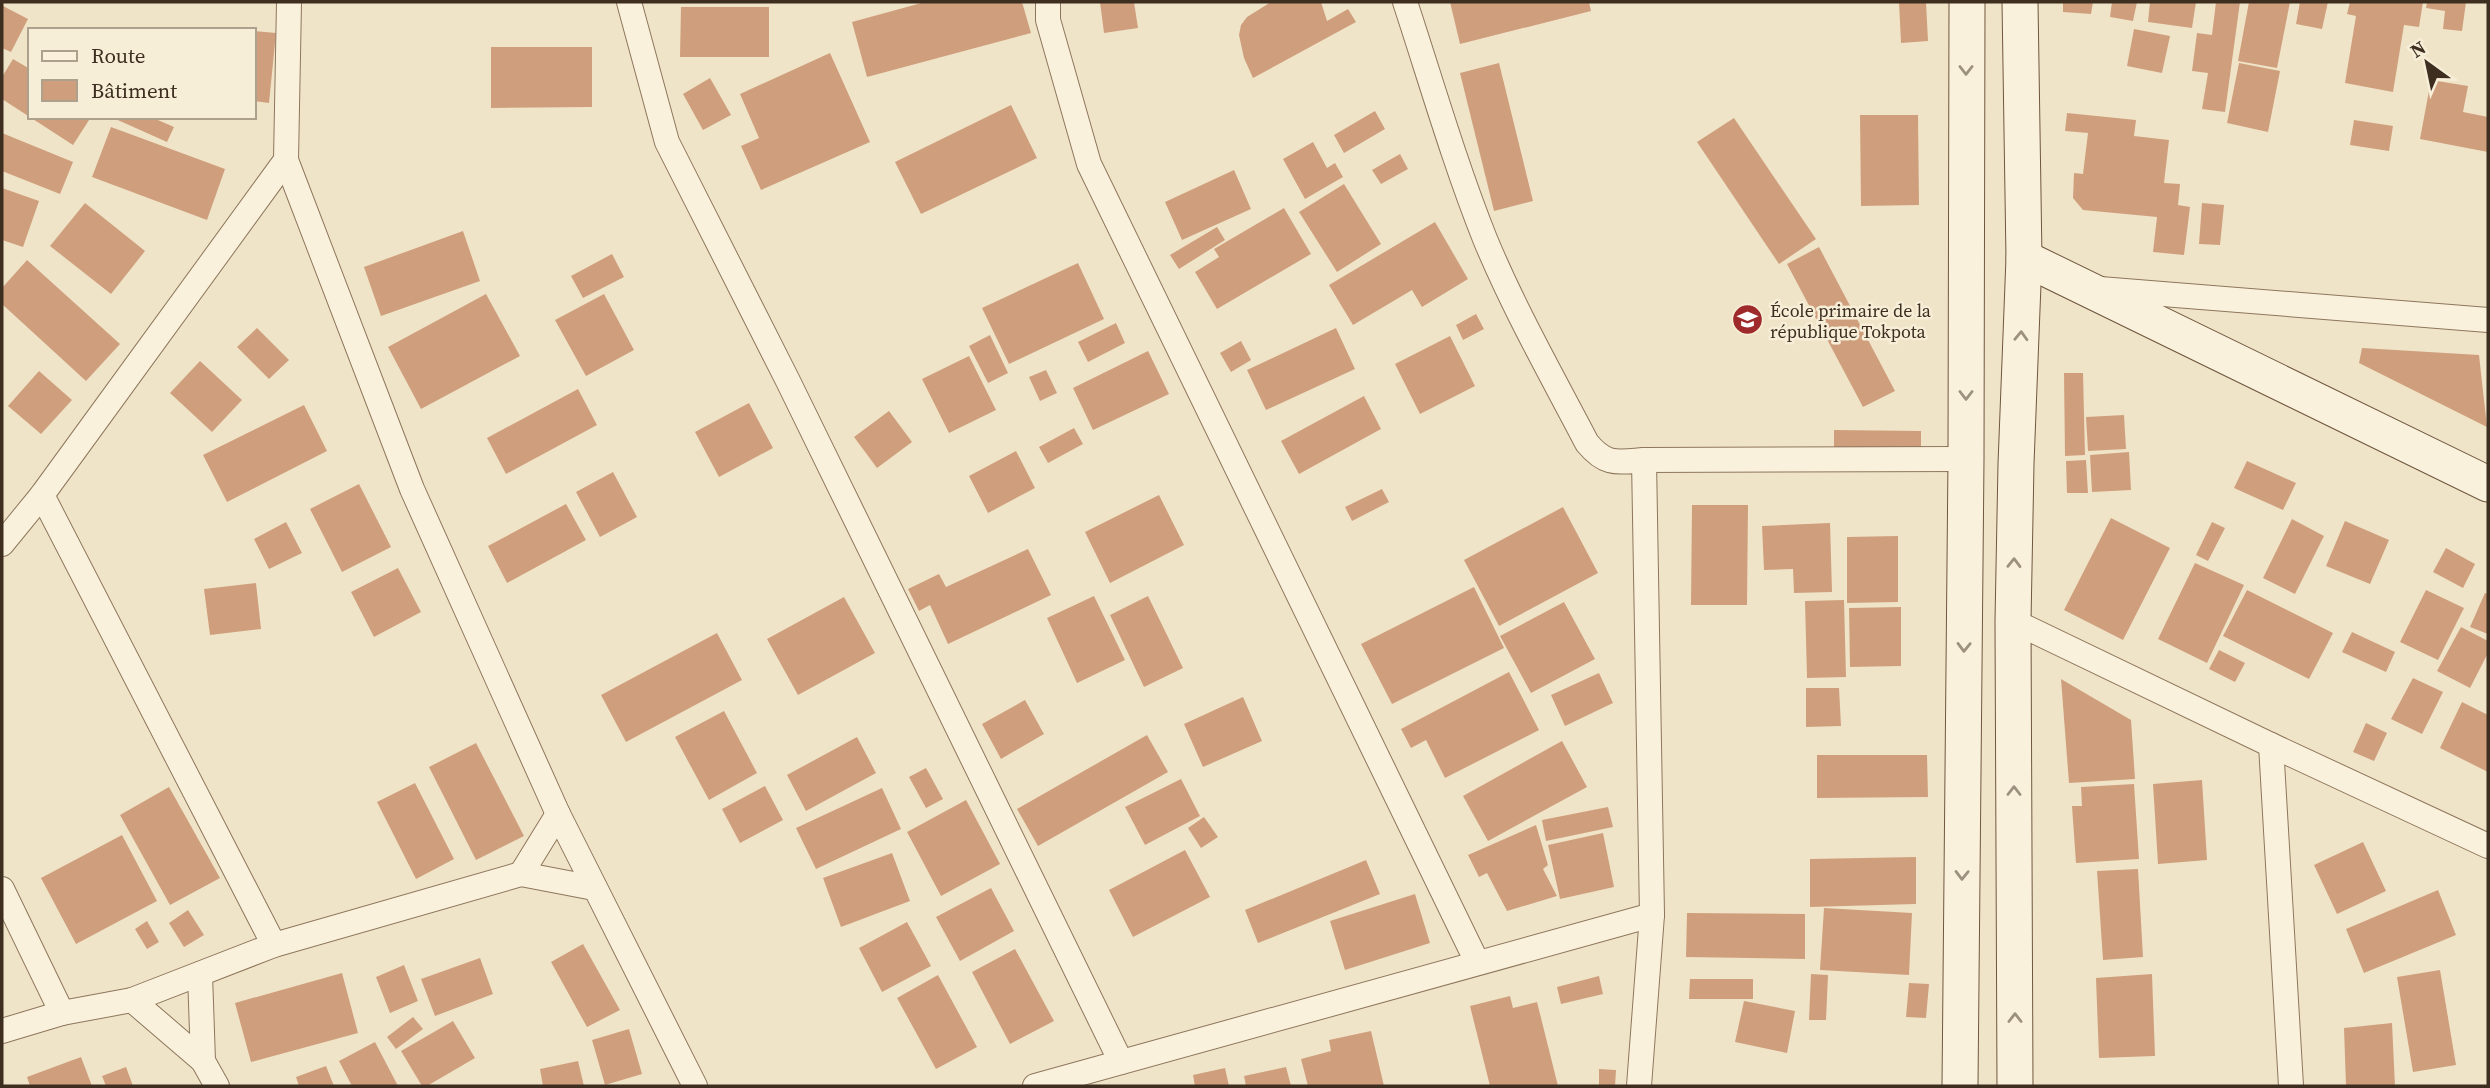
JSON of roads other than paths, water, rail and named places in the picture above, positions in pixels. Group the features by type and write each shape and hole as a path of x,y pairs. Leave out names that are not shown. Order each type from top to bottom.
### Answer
{"street":[{"path":"289,2 286,160 412,489 558,814 695,1086"},
{"path":"629,2 667,142 788,381 1121,1062"},
{"path":"1048,2 1048,20 1089,164 1477,962"},
{"path":"1405,2 1466,190 1486,240 1507,288 1587,443 1597,456 1613,463 1644,460 1966,459"},
{"path":"1960,1086 1967,2"},
{"path":"2015,1086 2013,621 2024,258 2020,2"},
{"path":"2,544 42,495 286,160"},
{"path":"2024,258 2488,484"},
{"path":"2085,288 2488,320"},
{"path":"1639,1086 1652,915 1644,460"},
{"path":"42,495 274,945"},
{"path":"2013,621 2488,846"},
{"path":"2271,745 2291,1086"},
{"path":"521,874 558,814"},
{"path":"2,1031 62,1013 132,1000 274,945 521,874 594,888"},
{"path":"2,889 62,1013"},
{"path":"1035,1086 1652,915"},
{"path":"200,974 203,1061"},
{"path":"132,1000 203,1061 217,1086"}],"place":[{"name":"École primaire de la république Tokpota","path":"1747,320"}]}
